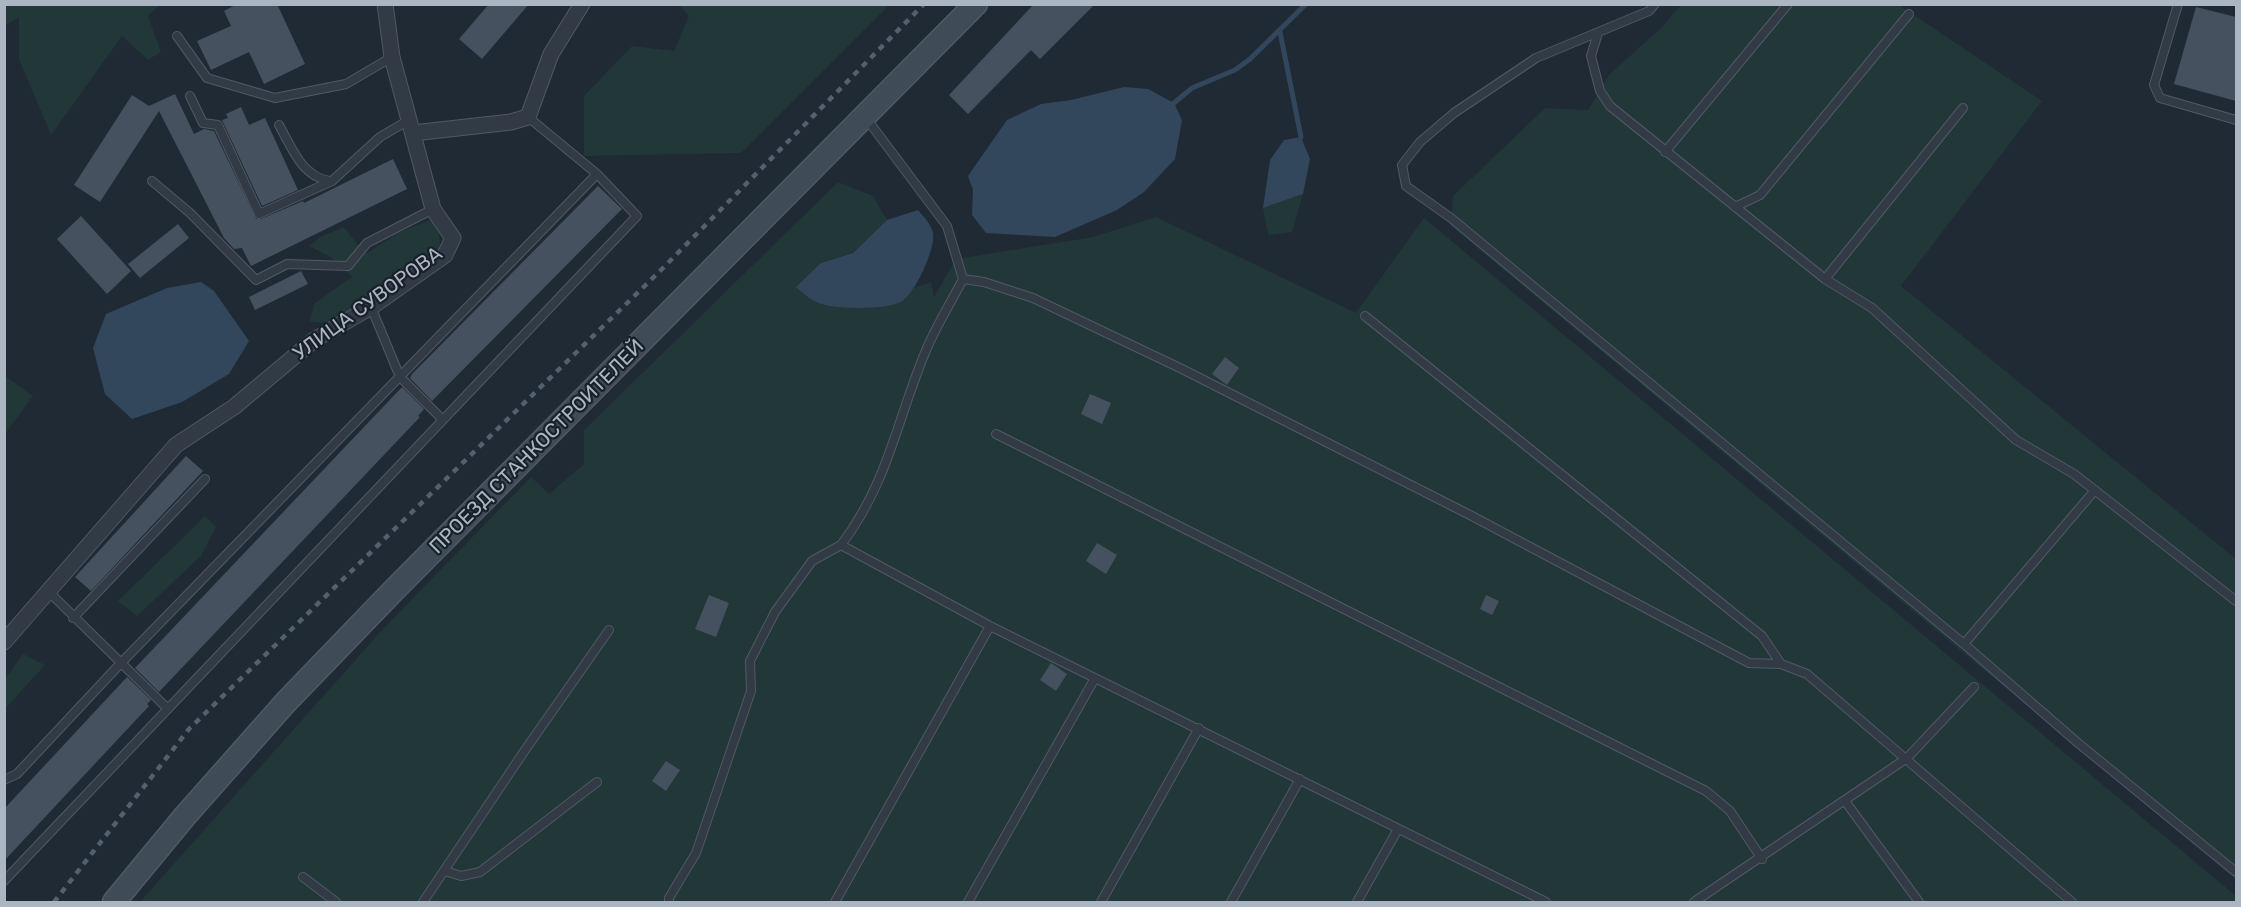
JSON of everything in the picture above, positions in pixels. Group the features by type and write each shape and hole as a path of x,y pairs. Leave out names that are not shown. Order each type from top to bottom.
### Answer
{"main road":[{"name":"ПРОЕЗД СТАНКОСТРОИТЕЛЕЙ","path":"114,903 185,816 303,685 976,4"}],"street":[{"name":"УЛИЦА СУВОРОВА","path":"4,642 176,445 234,407 314,340 370,307 445,255 453,238 432,209 392,57 385,4"},
{"path":"411,126 511,122 528,117 551,54 582,4"}],"lane":[{"path":"1655,4 1649,11 1536,58 1454,112 1420,142 1402,165 1406,186 1451,218 1964,644 2078,743 2236,872"},
{"path":"1665,152 1788,4"},
{"path":"2178,4 2154,85 2156,92 2160,99 2236,120"},
{"path":"1735,207 1760,195 1909,14"},
{"path":"1598,33 1591,56 1600,91 1610,106 1825,279 1872,308 2016,440 2095,490 2236,601"},
{"path":"177,36 207,78 275,98 346,84 392,57"},
{"path":"190,96 203,123 218,125 259,214 332,181 380,136 411,126"},
{"path":"1825,279 1963,108"},
{"path":"4,881 637,216 597,174 528,117"},
{"path":"669,903 669,898 696,853 751,691 750,661 775,612 812,561 841,545 863,517 889,458 927,348 963,279 947,226 865,117"},
{"path":"279,125 303,168 319,179 332,181"},
{"path":"4,780 17,774 120,664 597,174"},
{"path":"152,181 190,213 256,280 287,264 348,266 367,243 432,209"},
{"path":"963,279 984,282 1034,298 1172,364 1470,515 1749,663 1781,664 1807,674 1907,758 2072,903"},
{"path":"370,307 400,377 443,420"},
{"path":"1365,316 1762,636 1781,664"},
{"path":"996,434 1706,791 1730,811 1762,859"},
{"path":"73,618 205,479"},
{"path":"1964,644 2095,490"},
{"path":"841,545 990,626 1546,903"},
{"path":"49,592 168,709"},
{"path":"835,903 990,626"},
{"path":"423,903 609,630"},
{"path":"968,903 1095,678"},
{"path":"1694,903 1762,859 1907,758 1974,687"},
{"path":"1101,903 1198,728"},
{"path":"1231,903 1300,779"},
{"path":"444,870 460,876 480,872 597,782"},
{"path":"1845,801 1919,903"},
{"path":"1357,903 1398,829"},
{"path":"303,877 336,903"}],"green space":[{"path":"5,4 160,5 148,16 161,52 148,60 122,36 51,135 19,59 19,17 5,26"},
{"path":"679,5 889,5 741,153 584,156 584,96 632,46 674,51 689,16"},
{"path":"1681,5 1899,5 2042,101 1901,286 2236,559 2236,880 1451,226 1453,196 1545,108 1588,110 1609,75 1662,27"},
{"path":"838,182 873,196 887,220 853,253 821,263 901,302 914,288 931,282 934,297 956,259 1093,237 1156,217 1356,313 1424,218 2236,896 2236,902 140,902 383,629 531,477 549,494 584,464 584,430"},
{"path":"1303,194 1292,232 1268,235 1263,208"},
{"path":"431,220 439,227 440,250 416,262 372,300 333,323 309,322 315,303 352,277 332,258 309,246 320,237 344,227 365,254 400,232"},
{"path":"4,375 33,396 5,434 4,434"},
{"path":"205,516 216,527 201,556 137,616 118,601"},
{"path":"23,654 45,665 5,709 5,679"}],"water":[{"path":"1124,87 1148,89 1174,103 1182,120 1175,159 1144,192 1117,210 1055,237 986,233 972,215 973,190 968,176 1007,120 1041,104 1071,100"},
{"path":"1301,137 1310,159 1303,194 1263,208 1270,160 1284,140"},
{"path":"918,210 931,227 933,240 928,259 918,281 901,302 871,308 831,306 814,301 796,287 821,263 853,253 887,220"},
{"path":"201,282 214,291 249,341 229,374 182,402 132,419 105,394 93,348 106,314 167,288"}],"building":[{"path":"237,4 277,4 305,64 264,84 249,52 211,70 197,41 231,26 224,11"},
{"path":"489,4 529,4 482,59 459,39"},
{"path":"1034,4 1095,4 1040,59 1031,50 968,114 949,95"},
{"path":"2196,7 2236,17 2236,101 2174,84"},
{"path":"175,94 194,134 204,129 214,131 256,219 303,201 304,203 393,159 407,189 251,266 242,248 234,249 224,238 159,111 100,202 74,185 132,95 149,106"},
{"path":"241,107 249,125 265,118 298,190 262,206 222,120 228,118 226,114"},
{"path":"598,186 622,209 432,401 410,378 412,374"},
{"path":"81,216 131,271 107,294 57,239"},
{"path":"178,224 189,238 140,278 128,264"},
{"path":"301,271 308,284 255,310 249,297"},
{"path":"1225,357 1239,368 1227,385 1212,374"},
{"path":"402,387 424,409 418,416 420,417 159,692 135,668"},
{"path":"1090,394 1111,403 1102,424 1081,414"},
{"path":"186,456 203,471 91,591 75,577"},
{"path":"1097,543 1117,555 1106,574 1086,561"},
{"path":"709,595 729,603 716,637 695,629"},
{"path":"1486,595 1499,601 1492,615 1480,609"},
{"path":"1051,663 1067,674 1056,691 1040,680"},
{"path":"127,677 151,700 147,704 149,706 4,861 4,809"},
{"path":"666,761 680,770 666,791 652,781"}],"waterway":[{"path":"1174,103 1192,88 1235,70 1250,59 1306,4"},
{"path":"1280,32 1301,137"}],"railway":[{"path":"54,902 189,729 660,271 924,4"}]}
